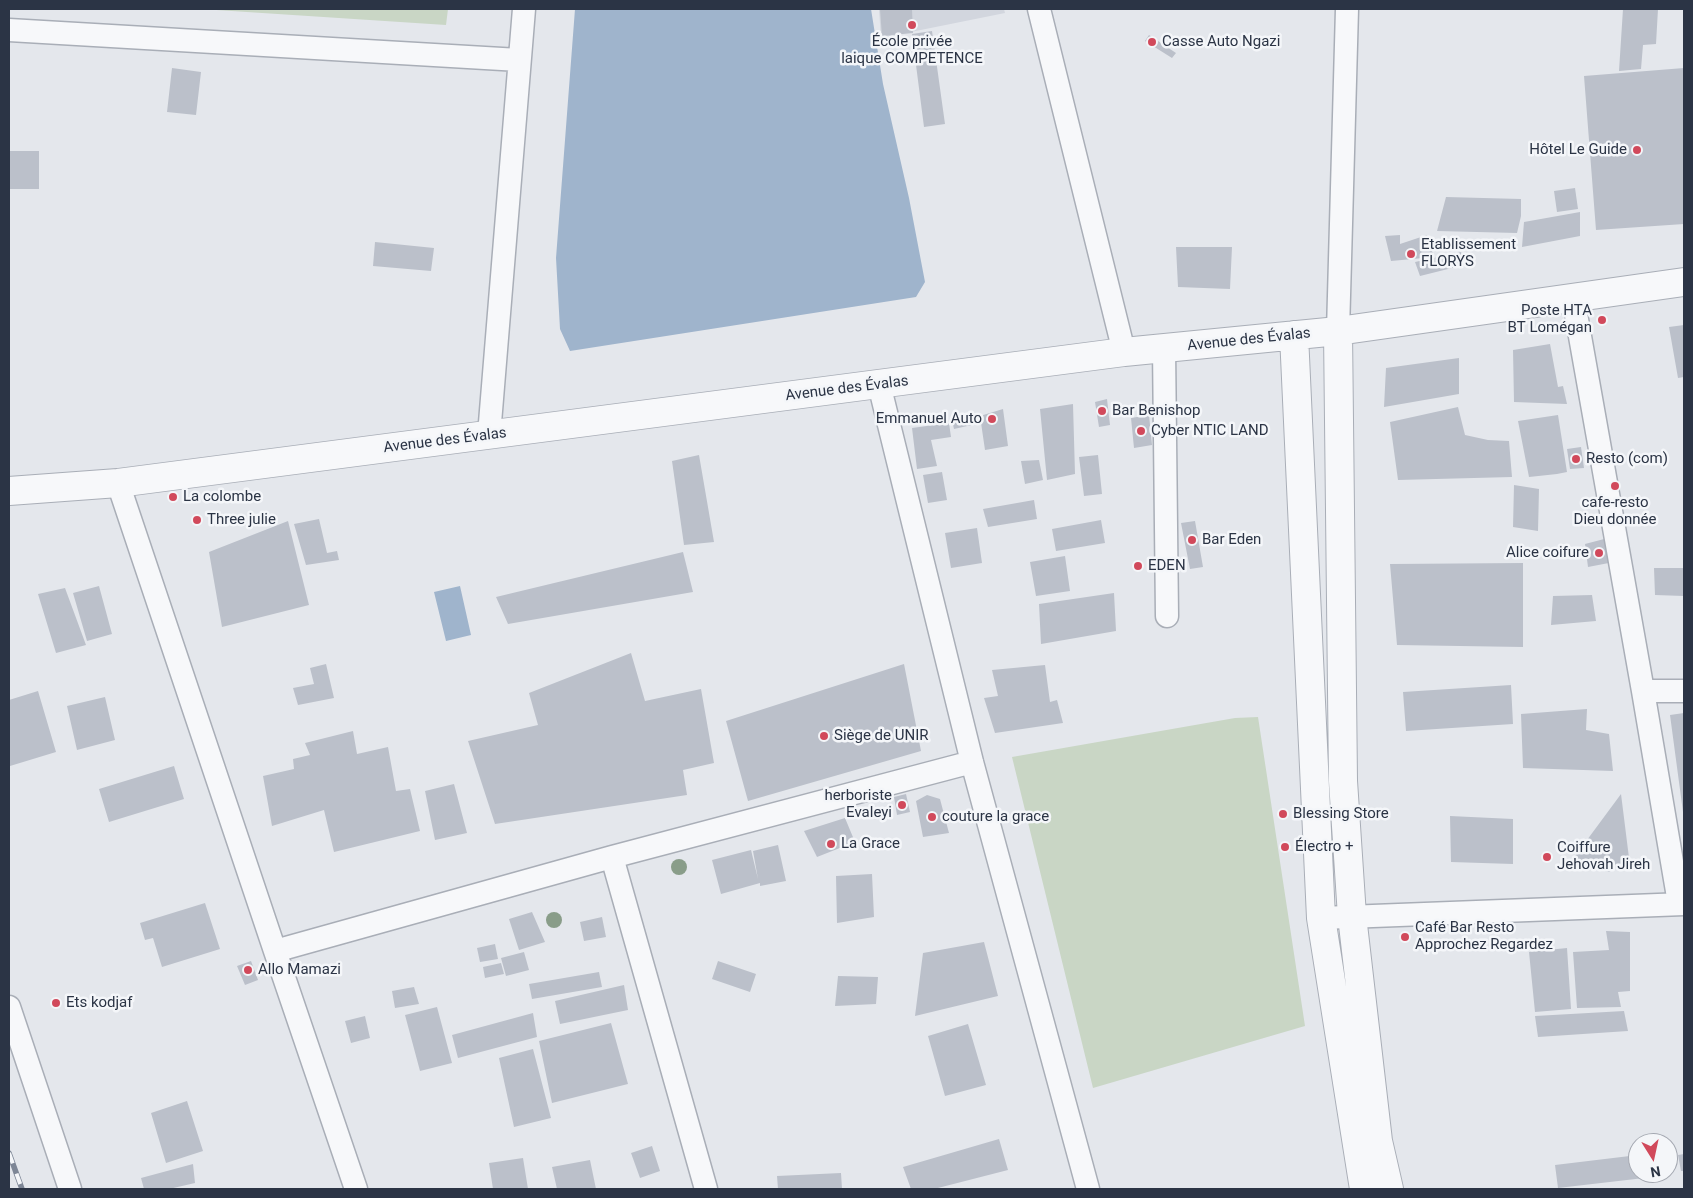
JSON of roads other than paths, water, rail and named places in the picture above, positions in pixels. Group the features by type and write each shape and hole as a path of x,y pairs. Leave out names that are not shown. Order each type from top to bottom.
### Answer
{"street":[{"path":"489,435 524,9"},
{"path":"1039,9 1124,352"},
{"path":"1347,9 1338,331 1344,780 1352,916 1378,1141 1389,1189"},
{"path":"9,30 520,60"},
{"name":"Avenue des Évalas","path":"9,490 118,483 489,435 882,397 1124,352 1338,331 1684,282"},
{"path":"1321,918 1681,904 1573,297"},
{"path":"1294,336 1321,918 1364,1189"},
{"path":"1164,348 1168,616"},
{"path":"882,397 972,762 1088,1189"},
{"path":"118,483 356,1189"},
{"path":"1644,691 1684,691"},
{"path":"275,951 612,857 972,762"},
{"path":"612,857 706,1189"},
{"path":"9,1007 70,1189"}],"water":[{"path":"575,9 871,9 883,84 909,198 925,282 916,297 570,351 560,329 556,258"},
{"path":"460,586 471,635 446,641 434,592"}],"railway":[{"path":"9,1153 22,1189"}],"place":[{"name":"École privée laique COMPETENCE","path":"912,25"},
{"name":"Casse Auto Ngazi","path":"1152,42"},
{"name":"Hôtel Le Guide","path":"1637,150"},
{"name":"Etablissement FLORYS","path":"1411,254"},
{"name":"Poste HTA BT Lomégan","path":"1602,320"},
{"name":"Bar Benishop","path":"1102,411"},
{"name":"Emmanuel Auto","path":"992,419"},
{"name":"Cyber NTIC LAND","path":"1141,431"},
{"name":"Resto (com)","path":"1576,459"},
{"name":"cafe-resto Dieu donnée","path":"1615,486"},
{"name":"La colombe","path":"173,497"},
{"name":"Three julie","path":"197,520"},
{"name":"Bar Eden","path":"1192,540"},
{"name":"Alice coifure","path":"1599,553"},
{"name":"EDEN","path":"1138,566"},
{"name":"Siège de UNIR","path":"824,736"},
{"name":"herboriste Evaleyi","path":"902,805"},
{"name":"Blessing Store","path":"1283,814"},
{"name":"couture la grace","path":"932,817"},
{"name":"La Grace","path":"831,844"},
{"name":"Électro +","path":"1285,847"},
{"name":"Coiffure Jehovah Jireh","path":"1547,857"},
{"name":"Café Bar Resto Approchez Regardez","path":"1405,937"},
{"name":"Allo Mamazi","path":"248,970"},
{"name":"Ets kodjaf","path":"56,1003"}]}
